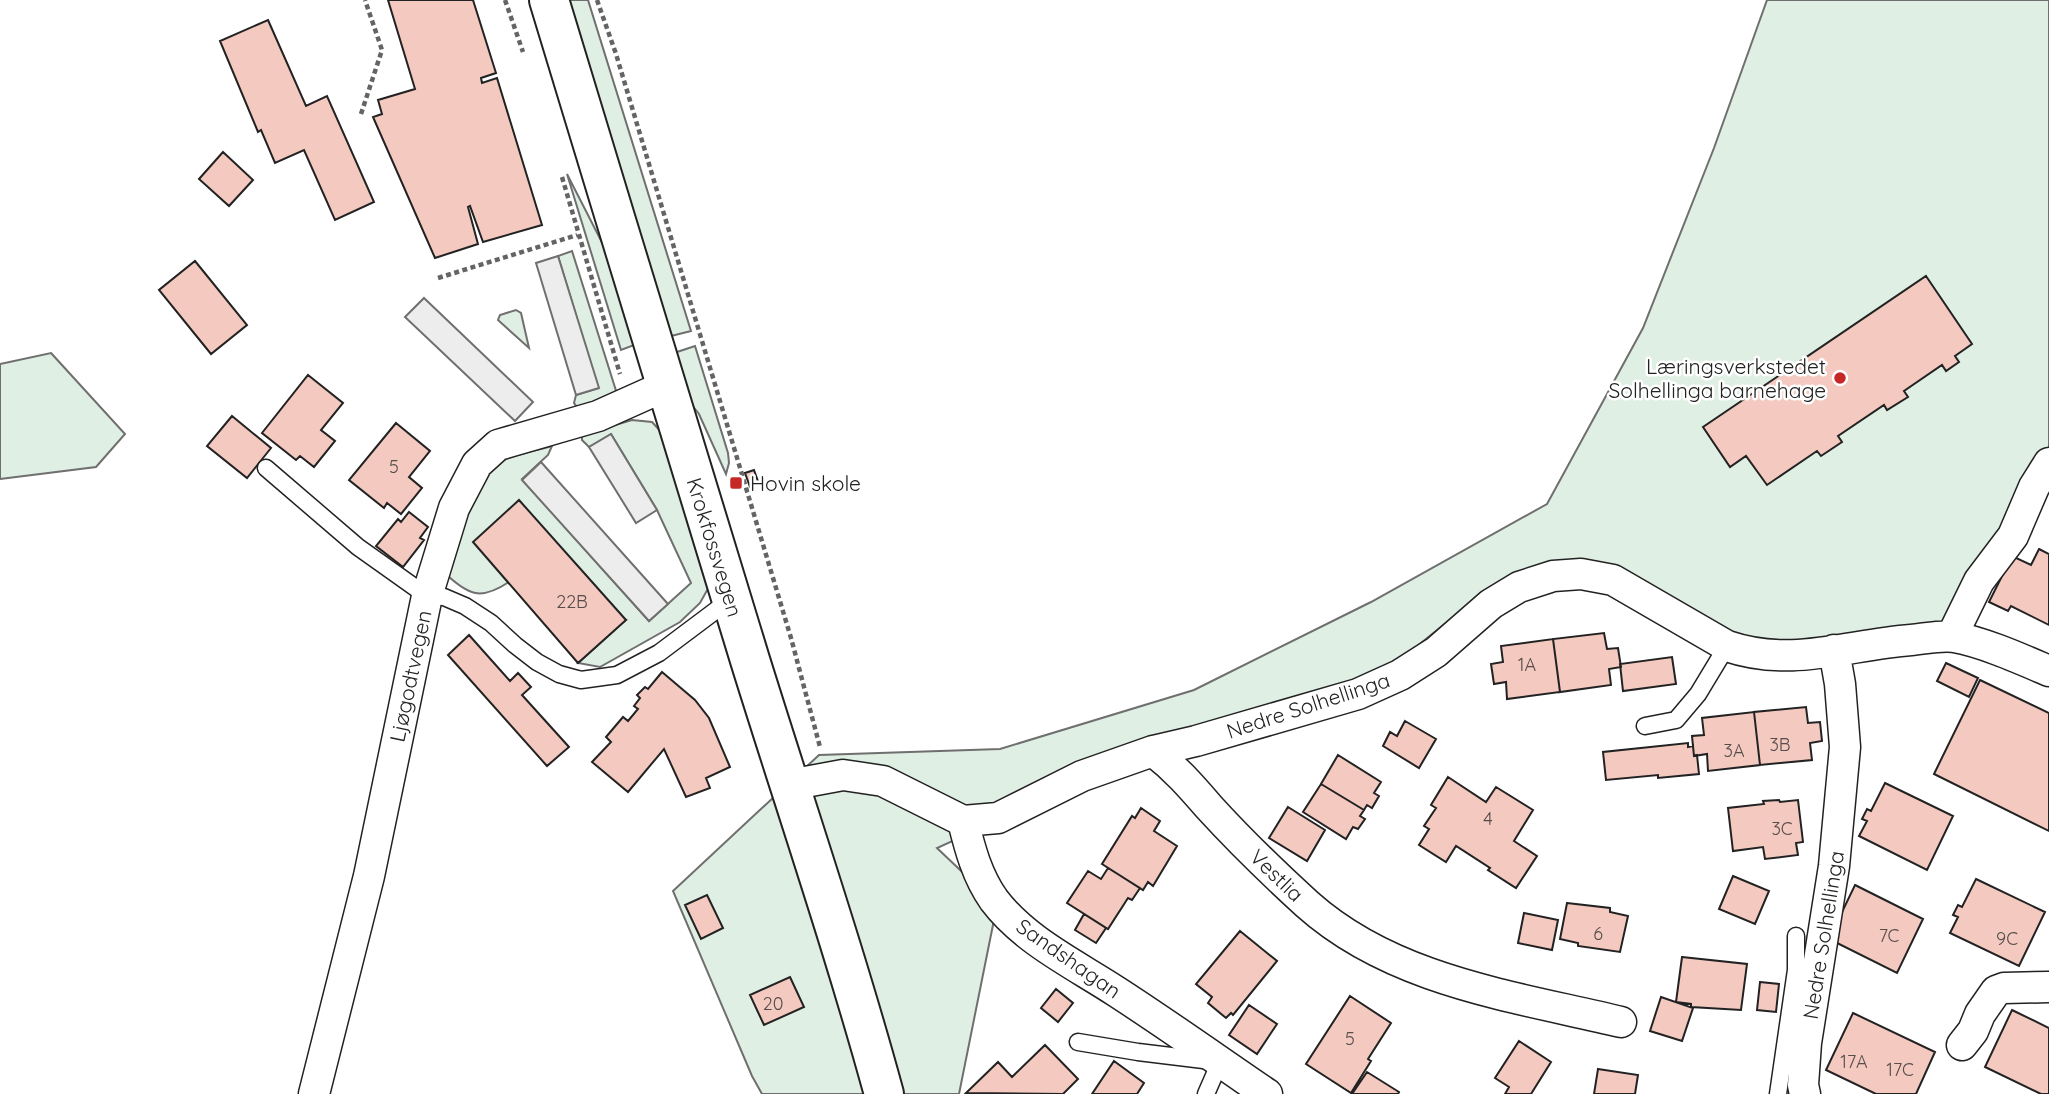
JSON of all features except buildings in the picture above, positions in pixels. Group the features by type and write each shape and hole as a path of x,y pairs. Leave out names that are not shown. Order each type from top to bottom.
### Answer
{"main road":[{"name":"Krokfossvegen","path":"549,0 665,386 836,927 884,1094"}],"street":[{"name":"Ljøgodtvegen","path":"314,1094 369,876 427,596 454,508 477,464 498,445 598,416 665,386"},
{"path":"1952,636 1979,581 2012,536 2034,487 2049,463"},
{"name":"Nedre Solhellinga","path":"1153,751 1358,694 1400,675 1436,652 1491,604 1519,587 1553,576 1581,574 1613,580 1727,646 1745,652 1777,657 1952,636 2045,665"},
{"name":"Nedre Solhellinga","path":"1805,1094 1803,1085 1806,1043 1834,866 1845,747 1840,684 1834,650"},
{"path":"789,785 843,775 883,781 963,821 998,818 1082,776 1153,751"},
{"name":"Vestlia","path":"1153,751 1177,770 1260,860 1309,906 1359,940 1412,968 1459,984 1621,1022"},
{"name":"Sandshagan","path":"963,821 975,866 994,900 1016,922 1052,951 1267,1094"},
{"path":"1962,1045 1996,991 2004,988 2049,987"}],"lane":[{"path":"266,468 358,547 427,596 444,597 465,606 491,623 537,662 559,674 581,680 617,675 638,666 660,653 731,598"},
{"path":"1645,726 1676,720 1698,694 1727,646"},
{"path":"1778,1094 1796,970 1796,936"},
{"path":"1078,1042 1220,1062 1206,1094"}],"path":[{"path":"361,114 382,50 365,0"},
{"path":"505,0 526,61"},
{"path":"597,0 616,54 791,638 829,778"},
{"path":"560,171 629,402"},
{"path":"438,278 577,235"}],"green space":[{"path":"568,0 588,0 691,331 671,336"},
{"path":"1767,0 2049,0 2049,488 1948,629 1777,650 1675,613 1592,569 1482,594 1385,672 1060,792 937,848 997,905 959,1094 762,1094 673,891 819,755 1000,749 1194,690 1371,602 1547,504 1643,328 1714,148"},
{"path":"567,174 613,264 637,344 621,350"},
{"path":"572,251 618,397 577,407 574,403 576,395 598,388 558,256"},
{"path":"516,310 521,313 529,348 498,320 500,315"},
{"path":"695,346 728,453 726,474 699,414 687,399 674,353"},
{"path":"51,353 125,434 96,467 0,479 0,364"},
{"path":"632,420 652,422 664,435 710,585 700,603 680,622 600,667 578,663 626,620 509,582 492,591 471,592 448,576 469,503 480,477 493,465 509,458 552,446 548,455 522,479 649,621 691,583 657,510 611,434 589,447 582,440 582,435"}],"shaded area":[{"path":"558,256 599,388 576,395 536,263"},
{"path":"424,298 533,402 515,421 405,317"},
{"path":"611,434 657,510 636,523 589,447"},
{"path":"541,462 668,604 649,621 522,480"}],"place":[{"name":"Læringsverkstedet Solhellinga barnehage","path":"1840,378"},
{"name":"Hovin skole","path":"736,483"}]}
